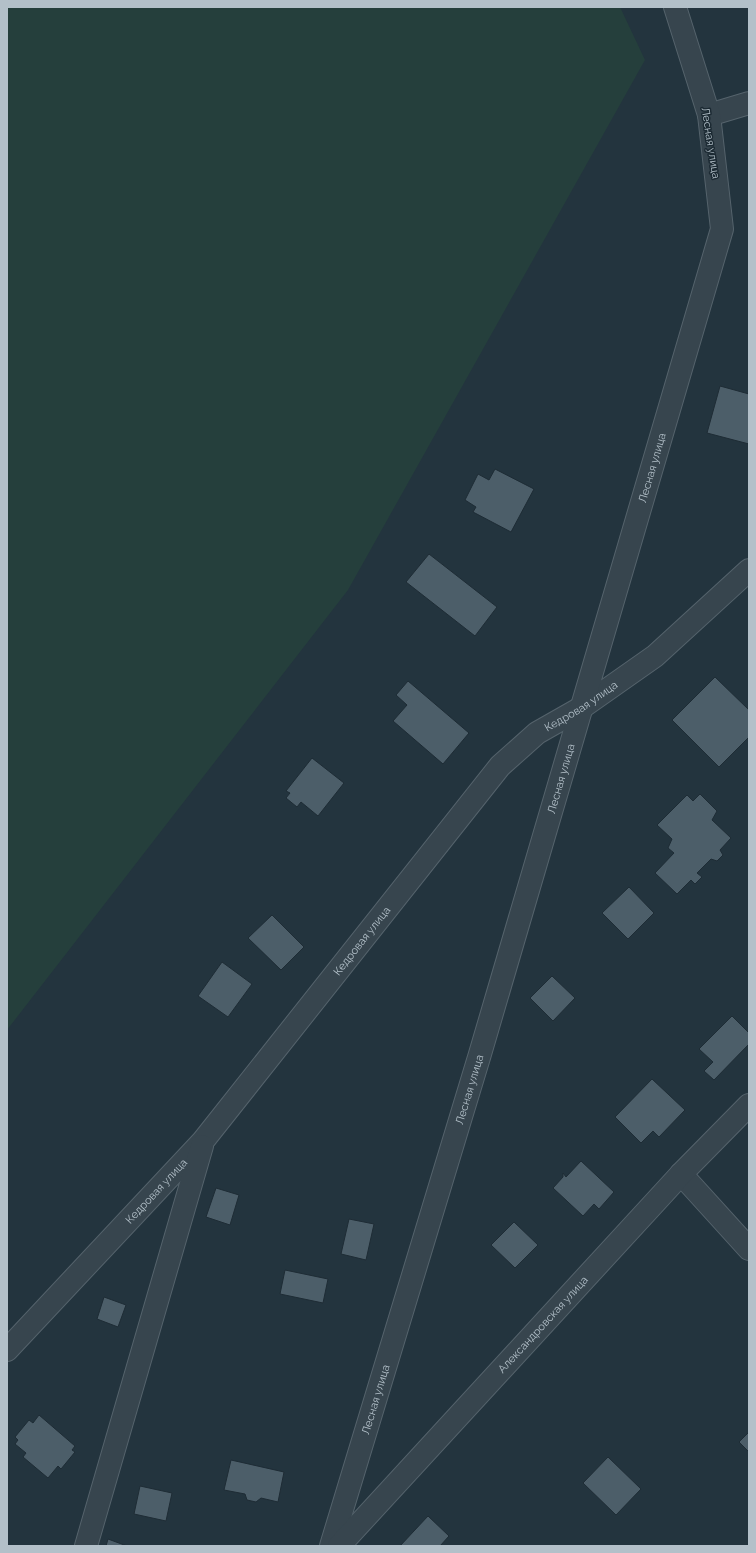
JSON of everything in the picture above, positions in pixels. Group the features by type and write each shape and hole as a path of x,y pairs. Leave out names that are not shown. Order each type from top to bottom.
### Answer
{"street":[{"name":"Лесная улица","path":"330,1546 480,1054 722,229 709,116 674,7"},
{"path":"709,116 749,103"},
{"name":"Кедровая улица","path":"7,1350 204,1141 500,766 536,733 582,708 655,656 749,570"},
{"name":"Александровская улица","path":"339,1546 681,1174 749,1105"},
{"path":"86,1546 204,1141"},
{"path":"681,1174 749,1249"}],"green space":[{"path":"7,7 620,7 645,60 348,590 7,1030"}],"building":[{"path":"720,386 749,394 749,444 707,433"},
{"path":"495,469 534,489 511,532 473,512 476,507 465,500 478,474 489,480"},
{"path":"429,554 497,607 475,636 406,582"},
{"path":"715,677 749,710 749,737 719,767 672,720"},
{"path":"408,681 469,733 443,764 393,721 407,705 396,695"},
{"path":"312,758 344,783 318,816 301,802 297,807 286,798 290,793 286,791"},
{"path":"700,794 717,811 712,820 731,838 720,850 723,855 717,861 711,859 697,873 702,877 695,884 691,880 677,894 655,873 674,853 668,848 672,839 657,825 687,795 693,801"},
{"path":"629,887 654,913 628,939 602,913"},
{"path":"272,915 304,947 281,970 248,938"},
{"path":"222,962 252,984 228,1017 198,996"},
{"path":"552,976 575,998 553,1021 530,998"},
{"path":"732,1016 749,1033 749,1044 714,1080 704,1071 713,1062 699,1049"},
{"path":"652,1079 685,1110 659,1137 653,1131 641,1143 615,1117"},
{"path":"581,1161 614,1192 599,1209 594,1204 583,1216 553,1188 563,1177 563,1173 566,1177"},
{"path":"216,1188 239,1195 230,1225 206,1217"},
{"path":"349,1219 374,1224 366,1260 341,1254"},
{"path":"514,1222 538,1245 515,1268 491,1245"},
{"path":"285,1270 328,1279 323,1303 280,1294"},
{"path":"104,1297 126,1305 118,1327 97,1319"},
{"path":"39,1415 75,1446 72,1450 75,1452 61,1469 58,1466 48,1478 23,1457 26,1453 15,1444 18,1440 15,1437 29,1420 33,1423"},
{"path":"749,1432 749,1452 739,1442"},
{"path":"608,1457 641,1489 616,1515 583,1483"},
{"path":"231,1460 284,1472 278,1502 261,1498 256,1502 247,1500 245,1494 224,1490"},
{"path":"140,1486 172,1493 166,1521 134,1514"},
{"path":"428,1516 449,1536 440,1546 400,1546"},
{"path":"108,1539 127,1546 106,1546"}]}
